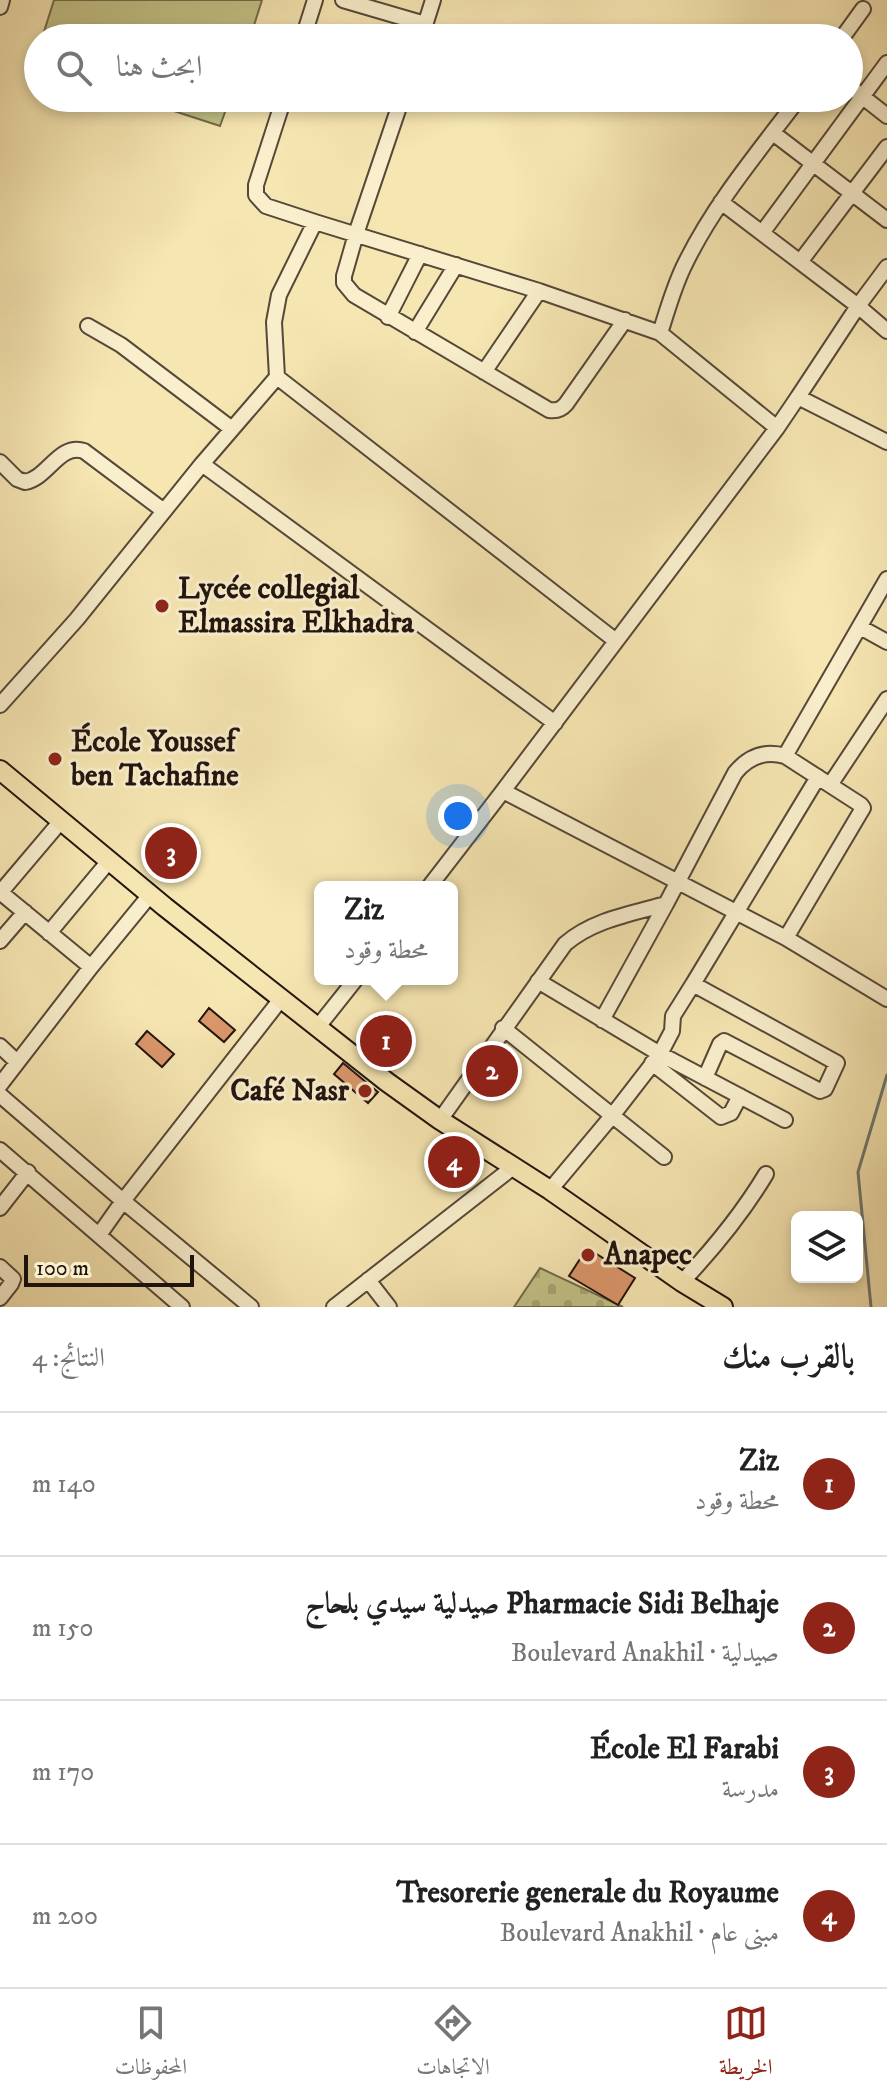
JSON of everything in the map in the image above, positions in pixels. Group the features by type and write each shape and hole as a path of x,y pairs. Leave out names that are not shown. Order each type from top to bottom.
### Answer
{"main road":[{"path":"0,770 317,1028 440,1120 723,1307"}],"street":[{"path":"0,7 2,0"},
{"path":"307,24 315,0"},
{"path":"343,0 405,24"},
{"path":"425,24 433,0"},
{"path":"852,24 863,9"},
{"path":"887,63 863,97 887,116"},
{"path":"279,112 256,185 256,195 266,206 539,291 660,333 777,428"},
{"path":"397,112 344,276 344,283 354,295 549,410 558,410 566,404 625,320"},
{"path":"660,333 684,265 721,202 789,112"},
{"path":"762,233 852,112"},
{"path":"773,133 887,220"},
{"path":"800,262 887,147"},
{"path":"721,202 887,331"},
{"path":"0,705 77,619 277,377 274,322 279,295 315,222"},
{"path":"388,317 420,254"},
{"path":"415,332 456,265"},
{"path":"434,881 777,428 887,267"},
{"path":"484,372 539,291"},
{"path":"88,326 121,345 232,429"},
{"path":"277,377 616,641"},
{"path":"798,397 884,436"},
{"path":"0,462 17,479 25,482 37,477 66,452 78,449 164,511"},
{"path":"202,464 555,723"},
{"path":"785,756 887,579"},
{"path":"860,627 887,642"},
{"path":"550,1190 656,1059 672,1031 673,1016 737,913 824,781 887,699"},
{"path":"602,1020 735,773 747,761 765,753 785,756 861,805 862,810 786,938"},
{"path":"503,791 786,938 887,999"},
{"path":"61,821 0,892 91,967"},
{"path":"49,933 109,861"},
{"path":"0,1085 150,895"},
{"path":"440,1120 565,944 595,924 666,904"},
{"path":"0,941 25,912"},
{"path":"538,981 602,1020 656,1059 721,1117 731,1113 740,1096"},
{"path":"693,984 837,1063 825,1089 821,1091 724,1041 705,1078"},
{"path":"317,1028 351,985"},
{"path":"99,1235 281,999"},
{"path":"503,1028 664,1157"},
{"path":"0,1046 17,1062"},
{"path":"656,1059 705,1078 785,1120"},
{"path":"0,1095 251,1307"},
{"path":"0,1150 182,1307"},
{"path":"334,1307 512,1168"},
{"path":"0,1208 28,1172"},
{"path":"682,1282 732,1225 766,1174"},
{"path":"0,1267 12,1277 13,1282 0,1298"},
{"path":"368,1280 389,1307"}],"green space":[{"path":"54,0 262,0 254,24 46,24"},
{"path":"177,112 225,112 220,126"},
{"path":"540,1268 623,1307 514,1307"}],"building":[{"path":"209,1008 235,1030 224,1042 199,1021"},
{"path":"147,1031 174,1054 162,1067 136,1044"},
{"path":"343,1063 378,1092 368,1103 334,1074"},
{"path":"587,1248 635,1278 618,1305 569,1276"}],"waterway":[{"path":"871,1307 858,1172 887,1075"}],"place":[{"name":"Lycée collegial Elmassira Elkhadra","path":"162,606"},
{"name":"École Youssef ben Tachafine","path":"55,759"},
{"name":"École El Farabi","path":"171,853"},
{"name":"Ziz","path":"386,1041"},
{"name":"Pharmacie Sidi Belhaje صيدلية سيدي بلحاج","path":"492,1071"},
{"name":"Café Nasr","path":"365,1091"},
{"name":"Tresorerie generale du Royaume","path":"454,1162"},
{"name":"Anapec","path":"588,1255"}]}
